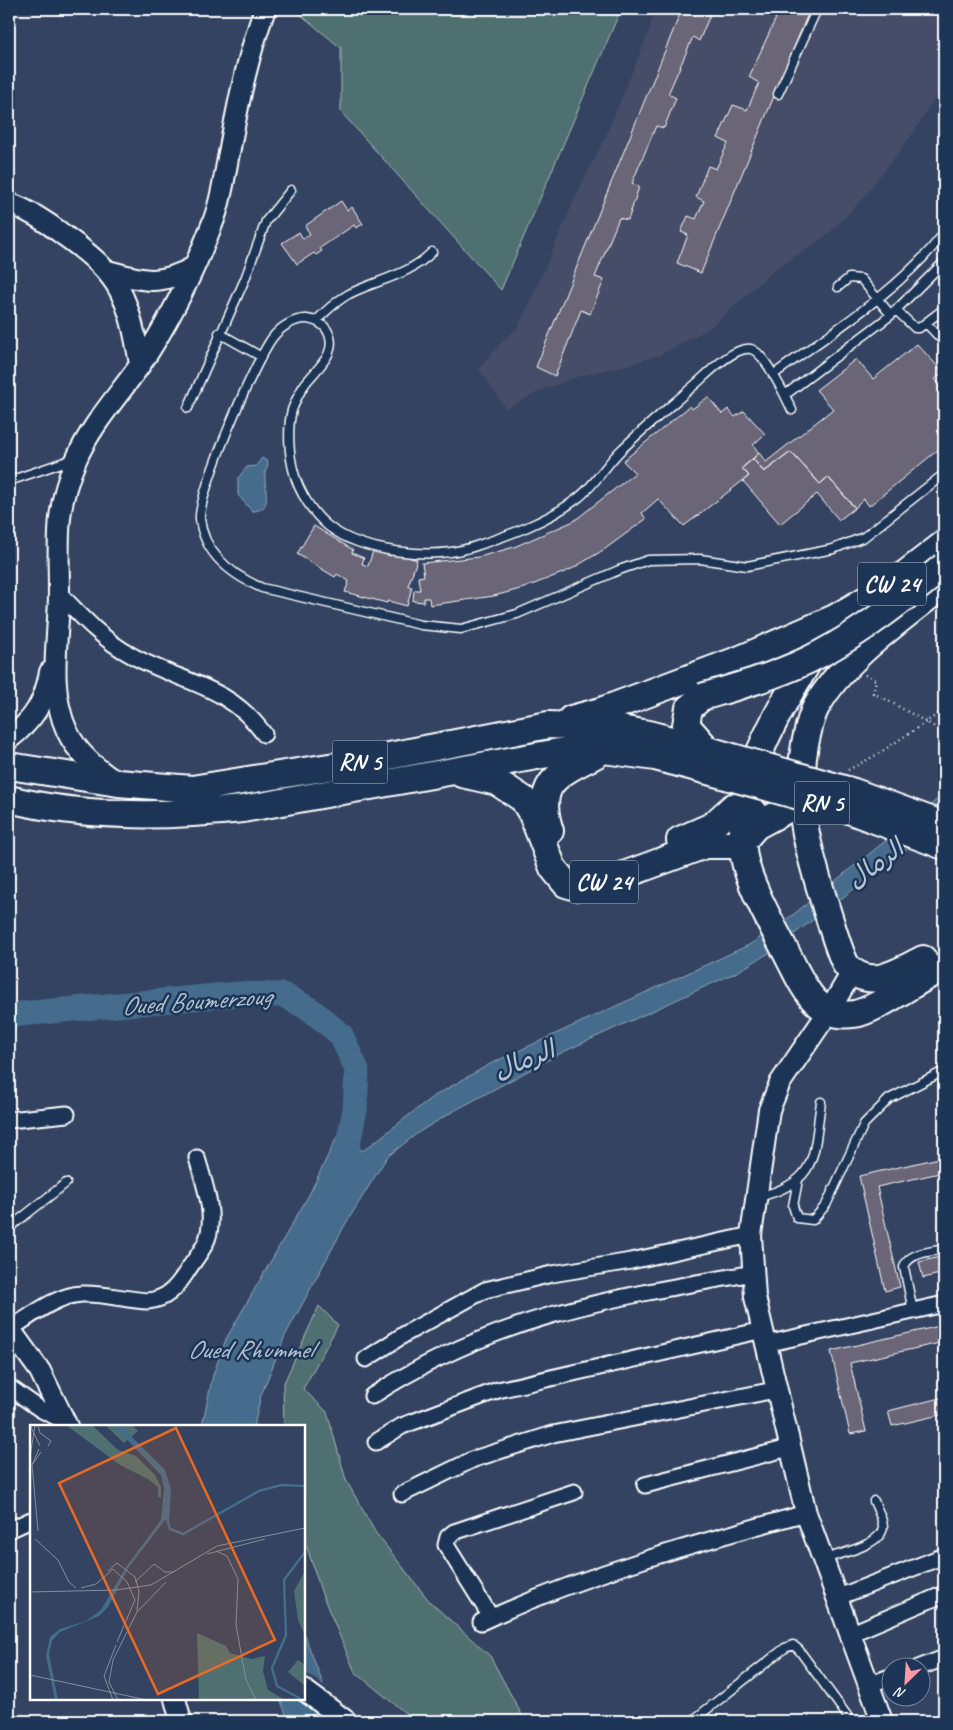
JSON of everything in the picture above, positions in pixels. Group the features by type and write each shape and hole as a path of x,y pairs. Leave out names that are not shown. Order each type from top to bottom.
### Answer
{"highway":[{"name":"CW 24","path":"548,725 601,711 743,658 835,618 891,585 944,544"},
{"name":"CW 24","path":"847,964 808,849 801,799 802,762 808,729 815,708 847,666 943,581"},
{"name":"CW 24","path":"703,759 686,725 690,708 702,697 764,678 820,654 893,608 943,581"},
{"name":"CW 24","path":"829,1011 814,1002 803,988 752,881 744,858 742,807 760,751 792,688 812,659 835,618"},
{"name":"RN 5","path":"9,766 118,783 192,789 339,766 548,725 614,728 649,734 703,759 846,809 944,846"},
{"path":"760,751 776,746 784,747 798,756 802,762"},
{"name":"CW 24","path":"604,750 560,773 545,794 544,810 557,852 570,868 589,873 599,870 697,833 712,826 731,808 742,807 769,819 790,832 808,849"},
{"name":"RN 5","path":"9,800 91,812 189,814 242,809 559,752 604,750 655,757 703,759 854,792 944,825"},
{"name":"CW 24","path":"446,772 483,777 497,782 517,794 532,814 552,868 566,884 576,887 587,888 597,885 694,848 716,844 732,846 742,842"},
{"path":"742,842 751,830 801,799"},
{"path":"847,964 863,977 876,980 944,950"},
{"path":"829,1011 840,1014 860,1013 944,967"}],"street":[{"path":"9,739 27,725 46,696 55,648 59,593 58,522 64,493 76,458 112,402 140,364 194,267 214,220 250,49 265,9"},
{"path":"9,203 33,212 86,251 108,271 120,289 133,322 140,364"},
{"path":"108,271 146,281 176,277 194,267"},
{"path":"59,593 91,626 113,644 146,663 227,697 242,708 264,734"},
{"path":"55,648 60,710 68,732 80,752 96,768 118,783"},
{"path":"847,964 829,1011 780,1083 769,1110 751,1235 755,1297 775,1390 806,1513 882,1721"},
{"path":"9,1120 67,1114"},
{"path":"67,1424 40,1371 9,1328 56,1301 72,1295 90,1294 148,1301 157,1300 172,1292 206,1243 210,1225 207,1193 197,1158"},
{"path":"366,1359 404,1334 486,1290 545,1275 631,1261 751,1235"},
{"path":"372,1396 416,1368 507,1328 566,1309 753,1272"},
{"path":"376,1442 402,1426 498,1390 764,1337 944,1304"},
{"path":"9,1387 67,1424"},
{"path":"402,1494 474,1459 553,1434 775,1390"},
{"path":"645,1485 789,1448"},
{"path":"574,1492 454,1532 448,1536 446,1545 486,1619 528,1601 637,1561 806,1513"},
{"path":"9,1530 30,1520"},
{"path":"836,1598 944,1556"},
{"path":"850,1634 944,1594"},
{"path":"930,1663 944,1658"},
{"path":"868,1686 880,1681"},
{"path":"305,1691 346,1721"},
{"path":"175,1700 180,1721"}],"lane":[{"path":"778,94 817,9"},
{"path":"188,408 219,333 245,279 266,221 291,190"},
{"path":"773,375 877,298 916,264 944,233"},
{"path":"316,321 337,301 411,268 432,252"},
{"path":"785,395 893,312 944,262"},
{"path":"838,286 849,278 857,277 877,298 915,328 926,323 944,309"},
{"path":"792,410 785,395 760,356 752,349 741,350 712,369 618,452 580,497 559,511 513,534 461,551 431,553 395,551 361,543 328,526 307,503 294,474 289,433 292,411 303,387 328,357 331,349 328,333 316,321 299,320 285,326 274,336 260,356 203,492 200,518 208,547 240,579 262,588 421,625 461,629 517,614 619,570 648,560 700,559 747,566 833,549 864,537 944,474"},
{"path":"926,323 944,342"},
{"path":"219,333 260,356"},
{"path":"9,481 76,458"},
{"path":"798,1180 793,1206 796,1218 813,1220 826,1205 864,1124 889,1099 944,1070"},
{"path":"756,1197 779,1192 798,1180 811,1162 821,1102"},
{"path":"9,1228 66,1183"},
{"path":"913,1311 904,1267 906,1261 911,1257 944,1249"},
{"path":"822,1560 879,1538 883,1525 874,1501"},
{"path":"692,1721 785,1648 792,1645 799,1650 851,1721"}],"path":[{"path":"847,666 876,680 873,693 944,732"},
{"path":"845,771 878,754 944,710"}],"shaded area":[{"path":"652,9 944,9 944,83 914,132 862,200 825,237 773,271 710,328 662,354 628,365 580,376 542,390 506,409 479,369 502,341 517,329 580,187 605,138 649,31 653,15"}],"green space":[{"path":"294,9 621,9 501,290 341,112 341,48"},
{"path":"319,1306 338,1325 303,1389 327,1412 346,1480 375,1532 430,1602 490,1656 525,1721 415,1721 355,1672 322,1594 305,1541 305,1425 284,1425 283,1385"}],"water":[{"path":"262,458 268,462 265,475 266,503 259,510 252,511 238,495 238,478 247,467 256,466"},
{"name":"Oued Rhummel","path":"944,794 944,821 769,953 737,972 563,1052 452,1112 419,1132 387,1157 346,1223 285,1336 261,1395 254,1425 202,1425 213,1375 226,1339 310,1193 342,1126 358,1132 355,1145 363,1151 431,1098 490,1064 749,945 794,914"},
{"path":"305,1637 337,1721 289,1721 280,1700 305,1700"}],"pier":[{"path":"305,1672 327,1688 340,1721 305,1700"}],"building":[{"path":"682,9 712,10 699,41 693,37 668,94 676,98 664,128 656,126 632,183 639,187 628,220 619,218 595,277 604,280 590,314 581,310 555,376 536,367"},
{"path":"771,9 810,9 701,273 677,263 688,235 681,232 688,216 696,219 704,201 696,197 708,166 716,169 728,143 718,138 733,105 747,110 759,83 749,77 776,18 769,15"},
{"path":"341,201 347,210 352,207 363,224 356,228 354,225 320,248 322,251 316,255 314,253 297,264 282,243 299,232 303,239 310,234 305,226"},
{"path":"917,344 943,372 935,379 944,389 944,445 869,506 864,499 855,508 828,477 820,484 791,452 764,472 753,459 759,453 766,462 833,409 816,390 856,359 873,379"},
{"path":"708,397 722,414 728,409 735,417 744,411 765,434 753,445 759,453 742,468 749,476 684,526 658,499 642,513 646,519 605,549 570,570 524,588 494,596 430,605 429,598 424,598 424,602 413,601 414,590 420,590 418,577 424,576 422,563 479,557 514,547 574,521 635,473 623,461 690,406 692,409"},
{"path":"791,452 820,484 828,477 855,508 839,520 817,494 780,524 743,481 749,476 742,468 753,459 764,472"},
{"path":"314,526 353,550 352,553 364,558 362,564 368,566 373,551 391,556 392,552 417,560 408,586 412,587 407,606 345,592 349,581 337,574 335,577 297,554"},
{"path":"944,1157 944,1172 877,1187 900,1287 885,1291 859,1176"},
{"path":"944,1256 944,1273 923,1278 919,1262"},
{"path":"944,1325 944,1342 850,1363 866,1431 850,1434 831,1351"},
{"path":"944,1397 944,1414 892,1426 888,1411"}],"waterway":[{"name":"Oued Boumerzoug","path":"9,1015 238,994 283,995 310,1009 341,1035 357,1070 355,1110 344,1162"}],"water label":[{"name":"الرمال","path":"875,864"},
{"name":"الرمال","path":"524,1060"}]}
